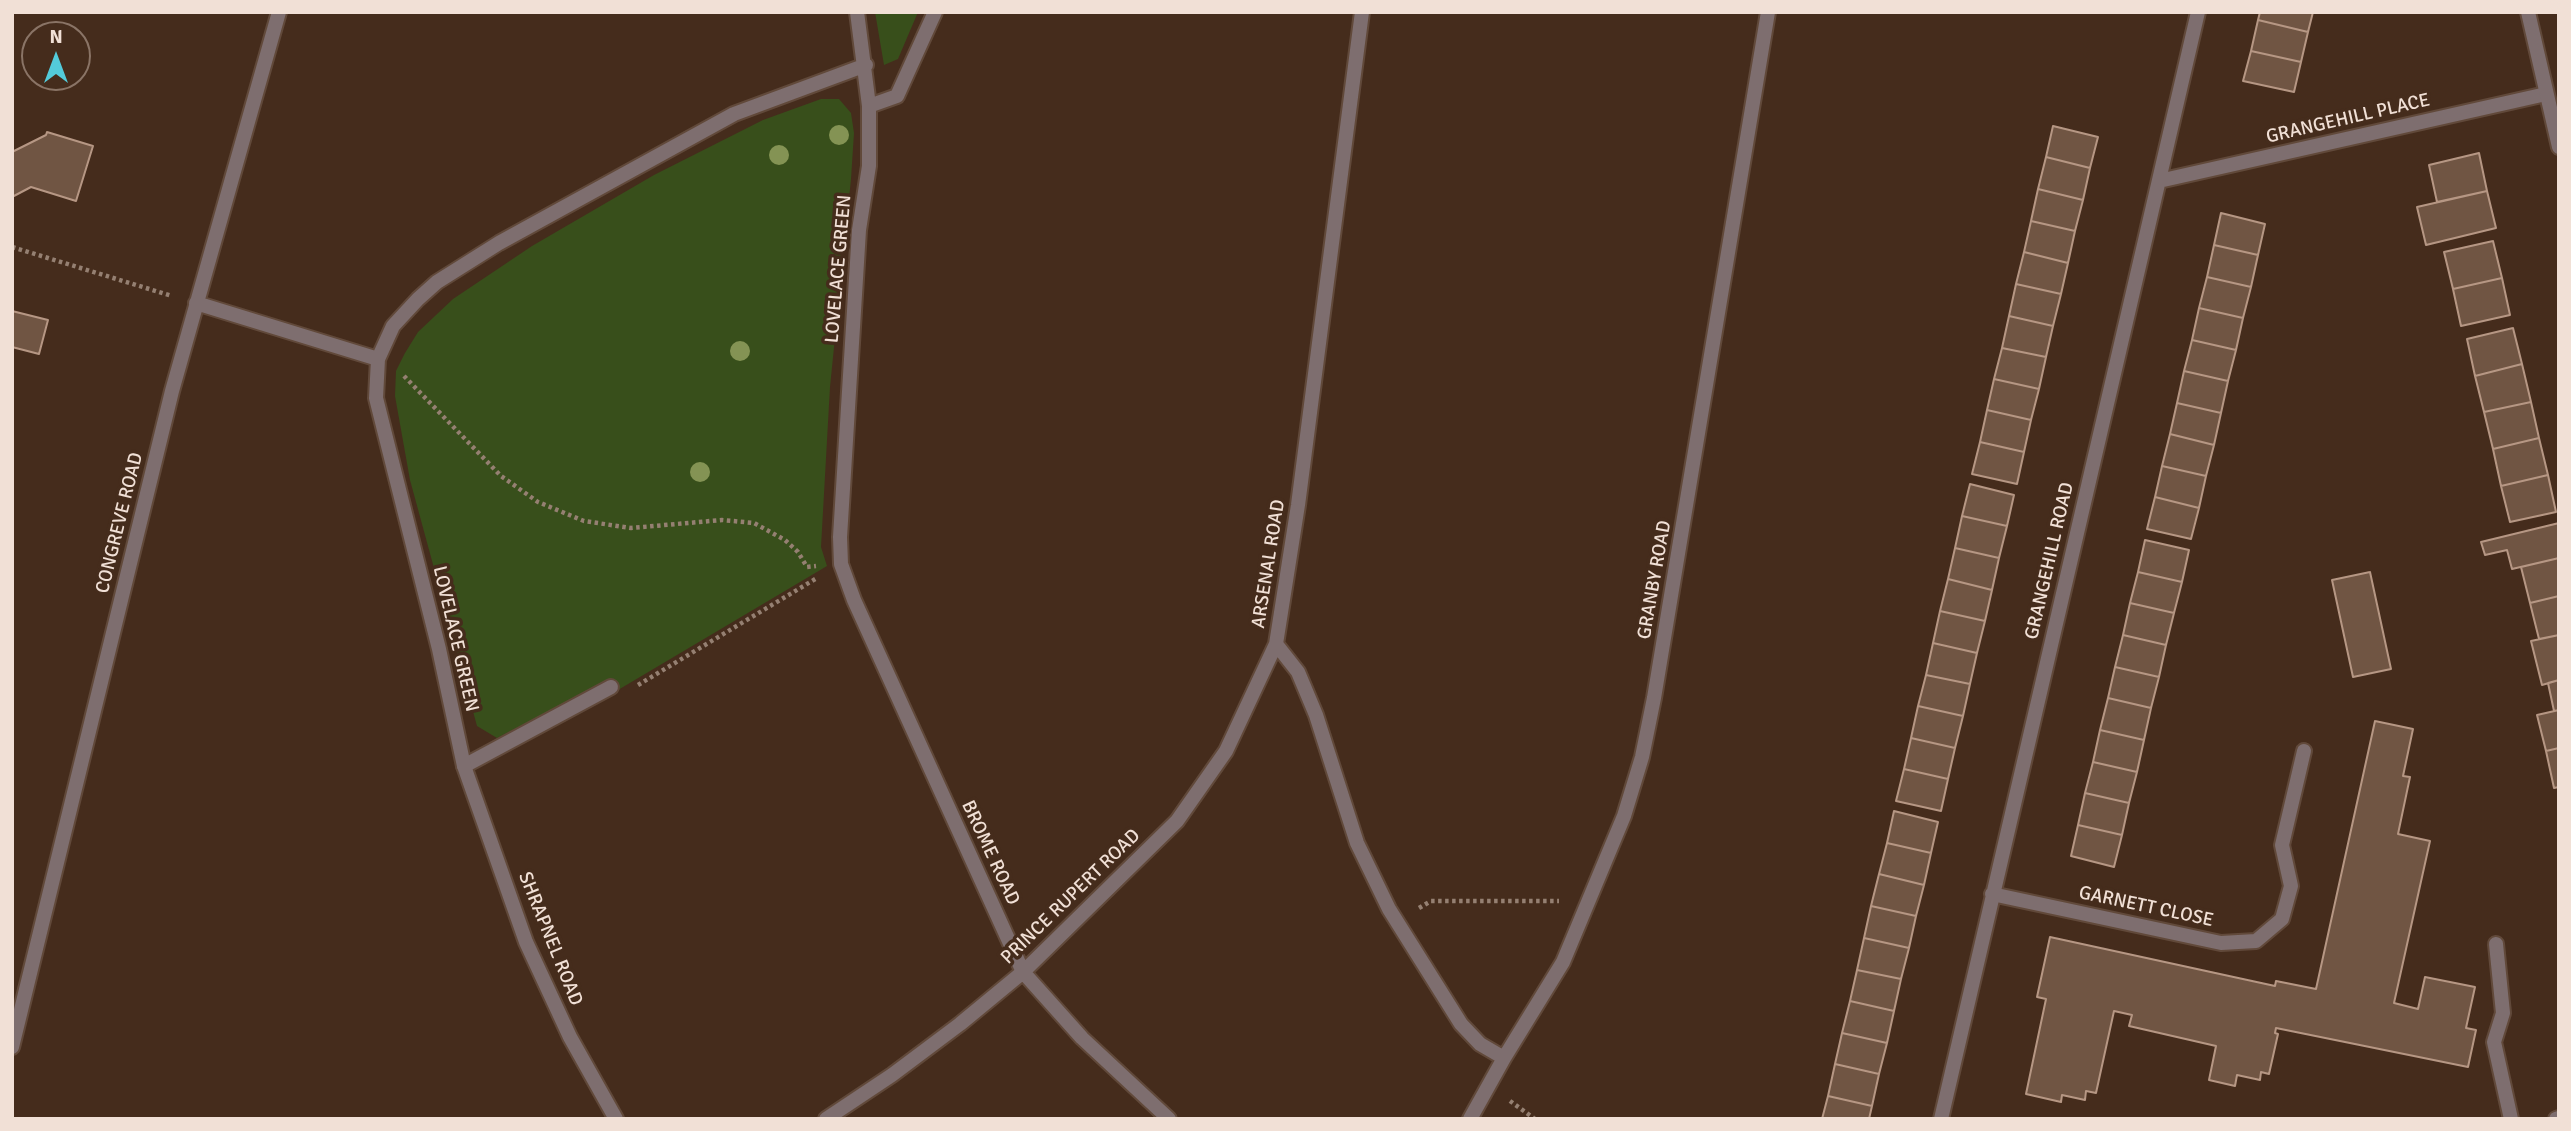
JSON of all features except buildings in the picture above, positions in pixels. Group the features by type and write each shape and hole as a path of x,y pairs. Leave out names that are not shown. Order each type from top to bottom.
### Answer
{"street":[{"name":"CONGREVE ROAD","path":"12,1047 168,404 279,12"},
{"name":"LOVELACE GREEN","path":"854,600 841,564 840,537 859,230 869,166 869,106 858,12"},
{"path":"869,106 897,96 936,12"},
{"name":"ARSENAL ROAD","path":"1362,12 1298,505 1276,644 1298,672 1316,715 1357,843 1396,920 1461,1024 1480,1044 1504,1058"},
{"name":"GRANBY ROAD","path":"1470,1119 1563,962 1624,816 1642,757 1768,12"},
{"name":"GRANGEHILL ROAD","path":"1941,1119 2198,12"},
{"path":"2528,12 2559,147"},
{"name":"LOVELACE GREEN","path":"464,766 439,649 376,398 378,359 393,326 437,282 499,243 734,114 866,65"},
{"name":"GRANGEHILL PLACE","path":"2159,181 2546,93"},
{"path":"196,303 378,359"},
{"name":"BROME ROAD","path":"854,600 1023,972 1082,1038 1169,1119"},
{"name":"PRINCE RUPERT ROAD","path":"826,1119 950,1032 1023,972 1120,880 1177,821 1226,751 1276,644"},
{"path":"464,766 611,687"},
{"name":"GARNETT CLOSE","path":"1992,894 2221,943 2256,941 2282,919 2291,886 2282,845 2304,751"},
{"name":"SHRAPNEL ROAD","path":"464,766 526,942 570,1037 616,1119"},
{"path":"2496,944 2503,1013 2494,1042 2511,1119"}],"path":[{"path":"12,247 196,303"},
{"path":"378,359 410,381 501,476 538,502 584,522 631,528 722,520 754,523 785,540 798,552 807,567 841,564"},
{"path":"611,687 631,689 841,564"},
{"path":"1396,920 1431,901 1562,901 1585,913"}],"green space":[{"path":"875,12 918,12 898,59 884,65"},
{"path":"821,99 839,99 851,113 854,133 830,387 821,547 827,566 618,690 612,679 497,738 477,726 410,480 395,396 396,371 405,353 418,332 453,299 532,246 654,175 763,120"}]}
